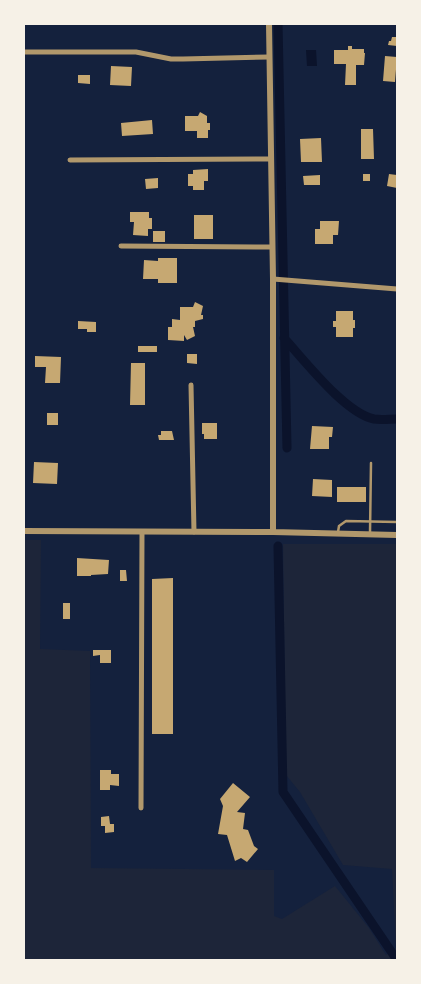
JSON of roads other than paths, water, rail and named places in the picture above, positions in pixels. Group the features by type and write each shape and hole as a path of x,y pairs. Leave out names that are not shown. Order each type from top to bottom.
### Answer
{"street":[{"path":"268,24 273,279 273,532"},
{"path":"24,52 136,52 171,59 269,57"},
{"path":"70,160 271,159"},
{"path":"121,246 272,247"},
{"path":"273,279 397,289"},
{"path":"191,385 194,532"},
{"path":"24,531 370,533 397,535"},
{"path":"141,808 142,532"}],"lane":[{"path":"370,533 371,463"},
{"path":"338,533 339,526 344,522 397,522"}],"waterway":[{"path":"278,24 287,448"},
{"path":"284,338 326,385 351,407 363,415 374,419 397,419"},
{"path":"278,546 283,792 397,960"}]}
